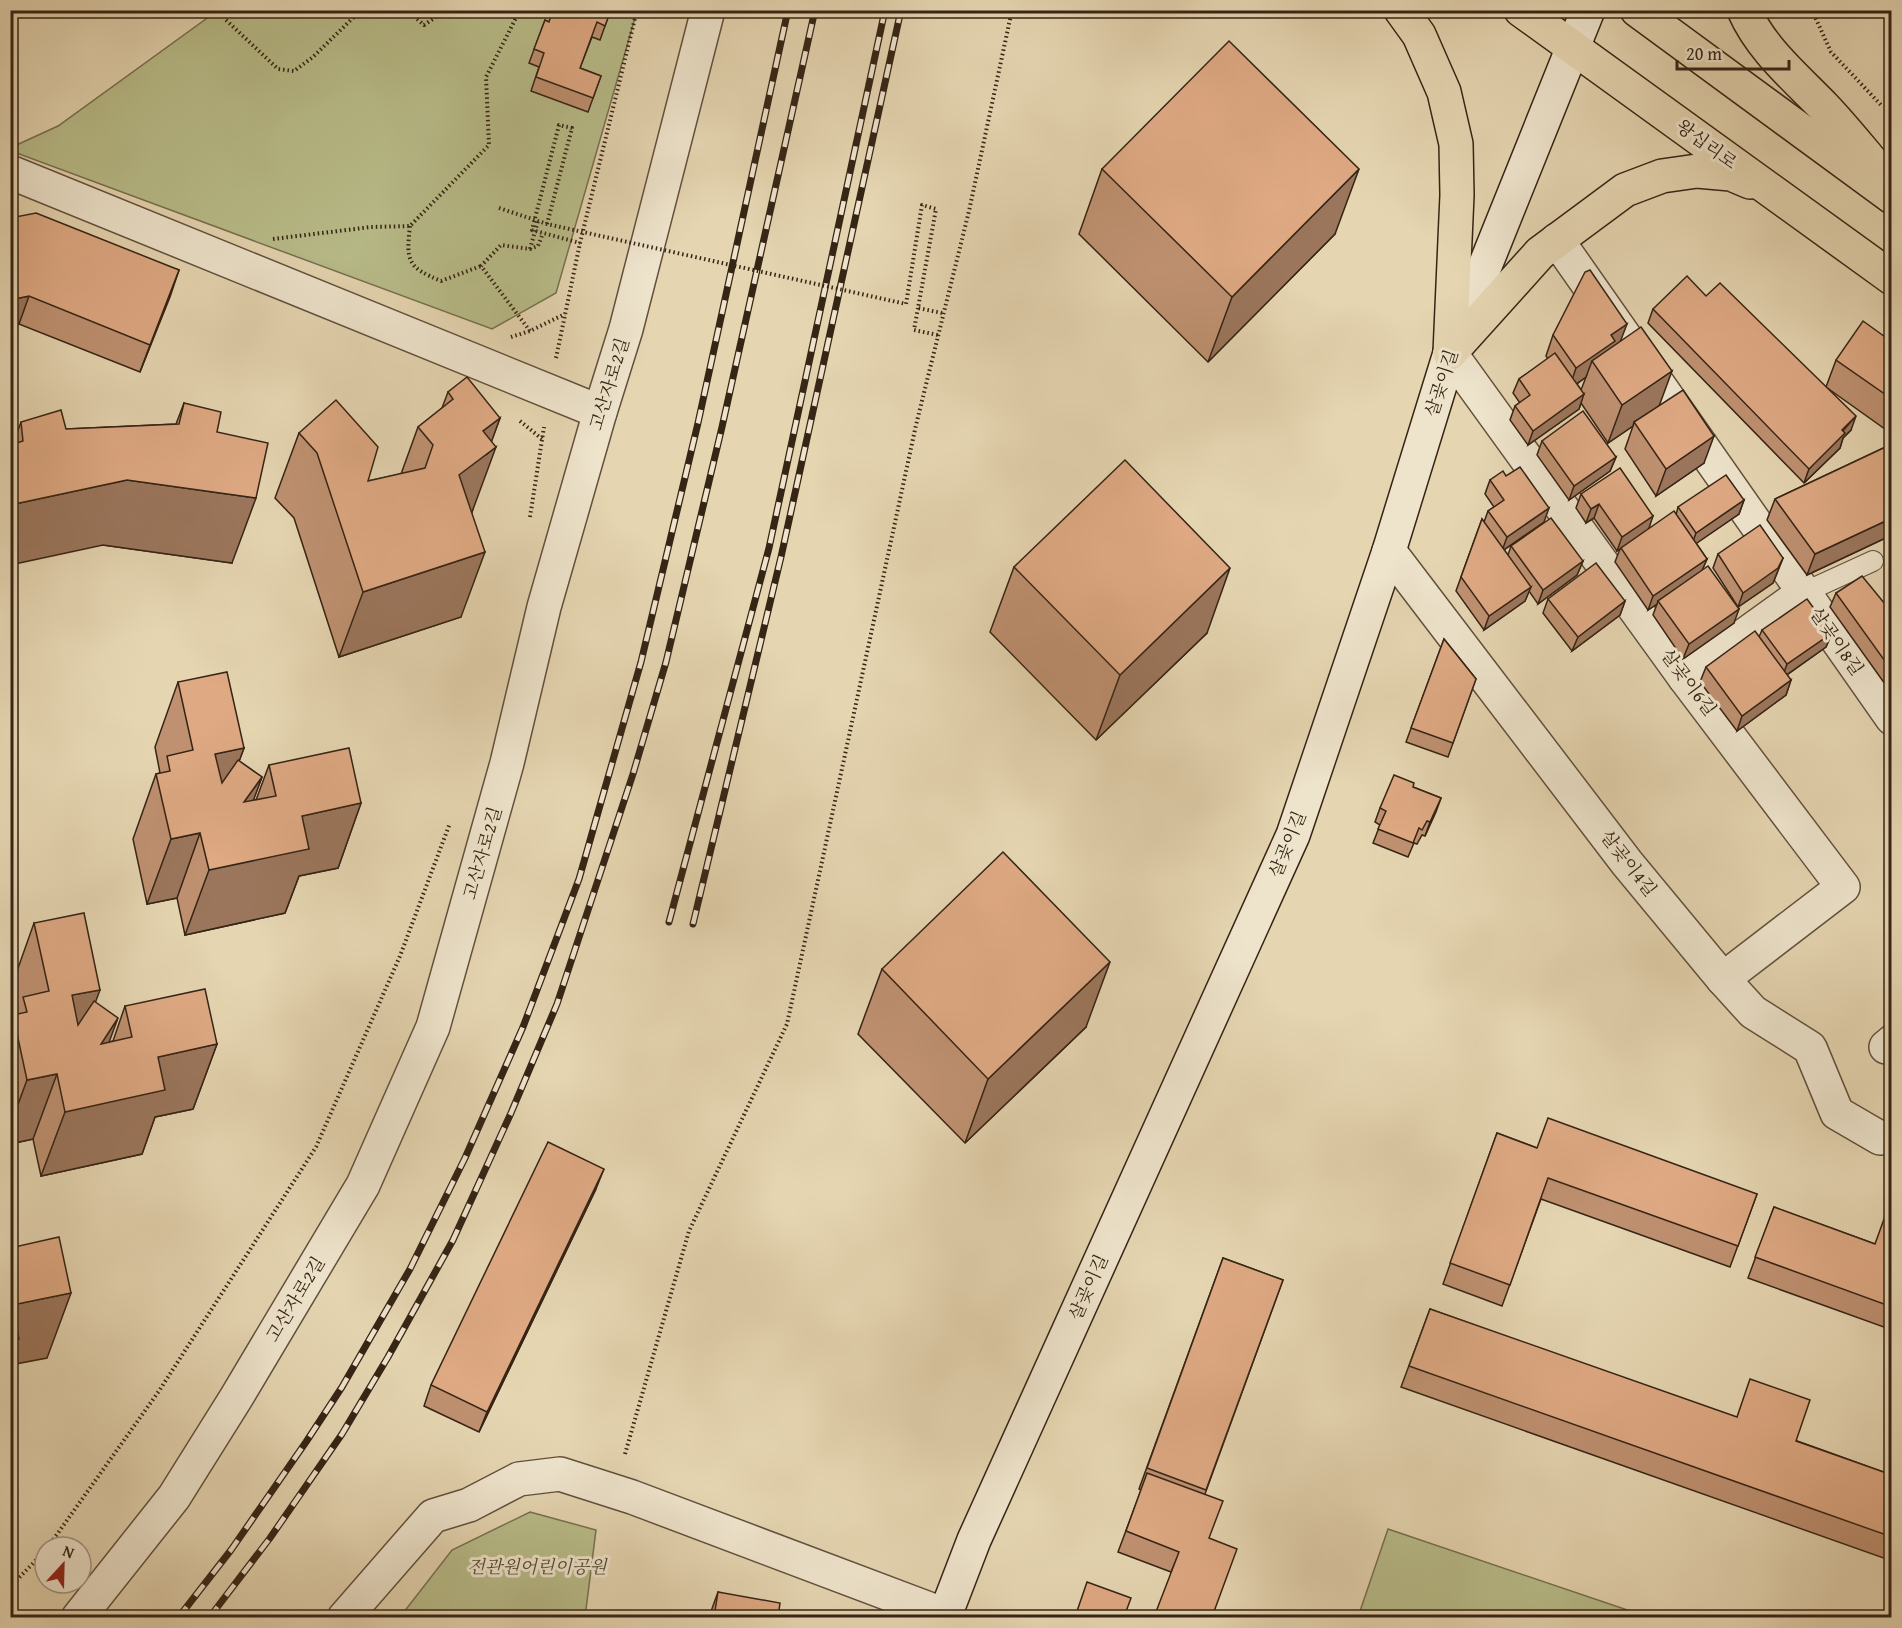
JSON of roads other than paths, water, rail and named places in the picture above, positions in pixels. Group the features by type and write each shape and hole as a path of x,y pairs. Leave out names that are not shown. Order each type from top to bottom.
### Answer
{"main road":[{"path":"1401,10 1419,35 1444,92 1456,144 1450,353"},
{"name":"왕십리로","path":"1521,10 1892,278"},
{"path":"1637,10 1892,198"},
{"path":"1744,10 1749,23 1766,47 1826,109 1892,184"},
{"path":"1450,353 1539,253 1625,190 1662,176 1697,171 1731,174 1769,189"}],"street":[{"name":"고산자로2길","path":"78,1617 174,1497 236,1398 363,1185 433,1027 507,763 544,607 626,329 708,10"},
{"name":"살곶이길","path":"944,1616 974,1540 1293,835 1389,551 1450,353 1588,10"},
{"path":"10,172 600,412"},
{"name":"살곶이8길","path":"1557,240 1892,718"},
{"name":"살곶이6길","path":"1450,353 1685,678 1843,887 1723,979"},
{"name":"살곶이4길","path":"1389,551 1627,862 1723,979 1753,1012 1810,1048 1837,1113 1880,1138 1892,1137"},
{"name":"살곶이8길","path":"1685,678 1803,593"},
{"path":"344,1617 433,1516 469,1505 519,1479 560,1474 632,1497 944,1616"}],"lane":[{"path":"1803,593 1873,561"}],"railway":[{"path":"178,1618 231,1550 342,1387 410,1269 465,1158 523,1027 579,879 641,662 698,423 788,10"},
{"path":"209,1618 270,1538 342,1434 388,1357 453,1240 511,1113 557,1004 633,774 666,662 722,427 815,10"},
{"path":"669,922 769,548 885,10"},
{"path":"693,924 781,557 901,10"}],"park label":[{"name":"전관원어린이공원","path":"537,1566"}]}
